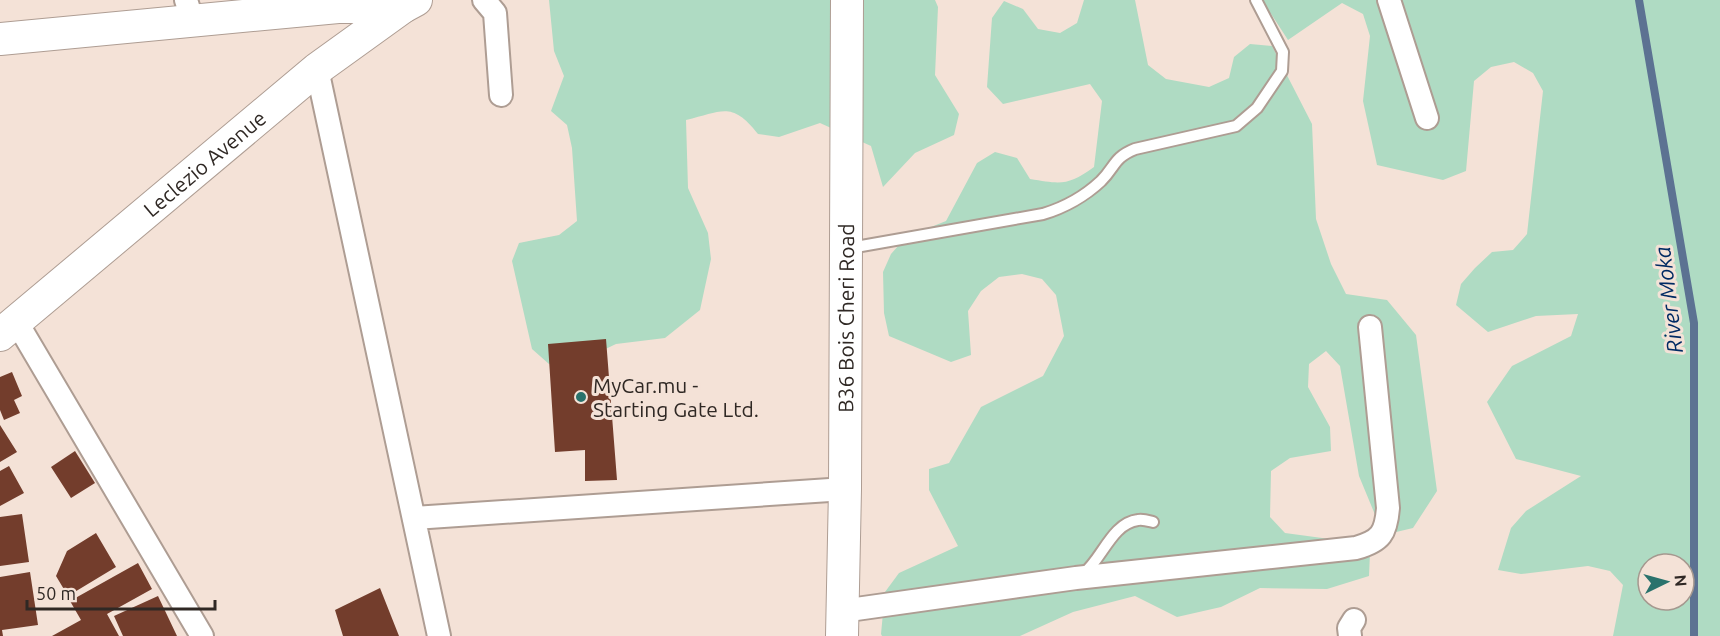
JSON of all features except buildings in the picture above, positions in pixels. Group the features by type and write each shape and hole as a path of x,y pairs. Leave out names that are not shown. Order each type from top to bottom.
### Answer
{"main road":[{"name":"B36 Bois Cheri Road","path":"842,624 845,489 847,0"},
{"path":"0,39 190,11 338,8 410,3"},
{"name":"Leclezio Avenue","path":"8,328 317,69 410,3"}],"street":[{"path":"484,0 495,13 501,95"},
{"path":"1389,0 1427,118"},
{"path":"317,69 439,636"},
{"path":"842,624 1076,578 1356,548 1371,544 1377,540 1385,528 1388,508 1370,327"},
{"path":"8,328 202,636"},
{"path":"414,518 845,489"}],"lane":[{"path":"846,249 1043,214 1063,208 1100,181 1121,155 1135,149 1236,126 1257,108 1282,70 1283,52 1256,0"},
{"path":"1076,578 1086,572 1113,536 1124,526 1138,520 1153,522"}],"green space":[{"path":"549,0 935,0 938,7 935,75 959,114 954,135 915,153 883,187 871,146 820,123 779,137 758,134 741,117 726,111 686,120 688,188 708,233 711,259 700,310 665,338 616,344 572,365 549,364 532,349 512,261 519,243 559,235 577,221 572,148 567,125 551,111 564,76 554,51"},
{"path":"1084,0 1135,0 1148,65 1166,79 1209,87 1229,78 1234,57 1250,44 1272,46 1312,124 1316,219 1331,264 1346,294 1387,300 1416,335 1437,491 1413,528 1392,533 1376,517 1359,476 1340,366 1326,351 1309,364 1308,387 1330,427 1331,451 1290,458 1271,471 1270,517 1285,533 1352,542 1370,553 1369,576 1327,589 1260,588 1221,607 1177,617 1135,596 1073,612 1020,636 882,636 885,592 899,573 958,546 929,490 929,469 949,463 981,407 1043,376 1064,336 1056,295 1042,279 1022,274 999,277 981,291 968,311 971,355 951,362 889,336 884,313 883,272 891,254 906,237 946,221 977,163 995,152 1017,158 1030,179 1041,181 1064,182 1077,178 1094,167 1102,101 1090,84 1003,104 987,87 992,18 1004,1 1023,9 1038,29 1060,33 1077,23"},
{"path":"1262,0 1720,0 1720,636 1613,636 1623,585 1610,571 1588,566 1521,574 1498,570 1511,528 1526,511 1581,476 1516,459 1487,402 1512,366 1571,336 1578,314 1536,316 1488,332 1456,305 1461,284 1475,268 1492,252 1513,250 1527,234 1543,91 1533,73 1514,62 1491,67 1474,81 1466,171 1443,180 1377,165 1363,101 1370,36 1363,14 1342,3 1288,40"}],"waterway":[{"name":"River Moka","path":"1639,0 1694,323 1694,636"}],"place":[{"name":"MyCar.mu - Starting Gate Ltd.","path":"581,397"}]}
